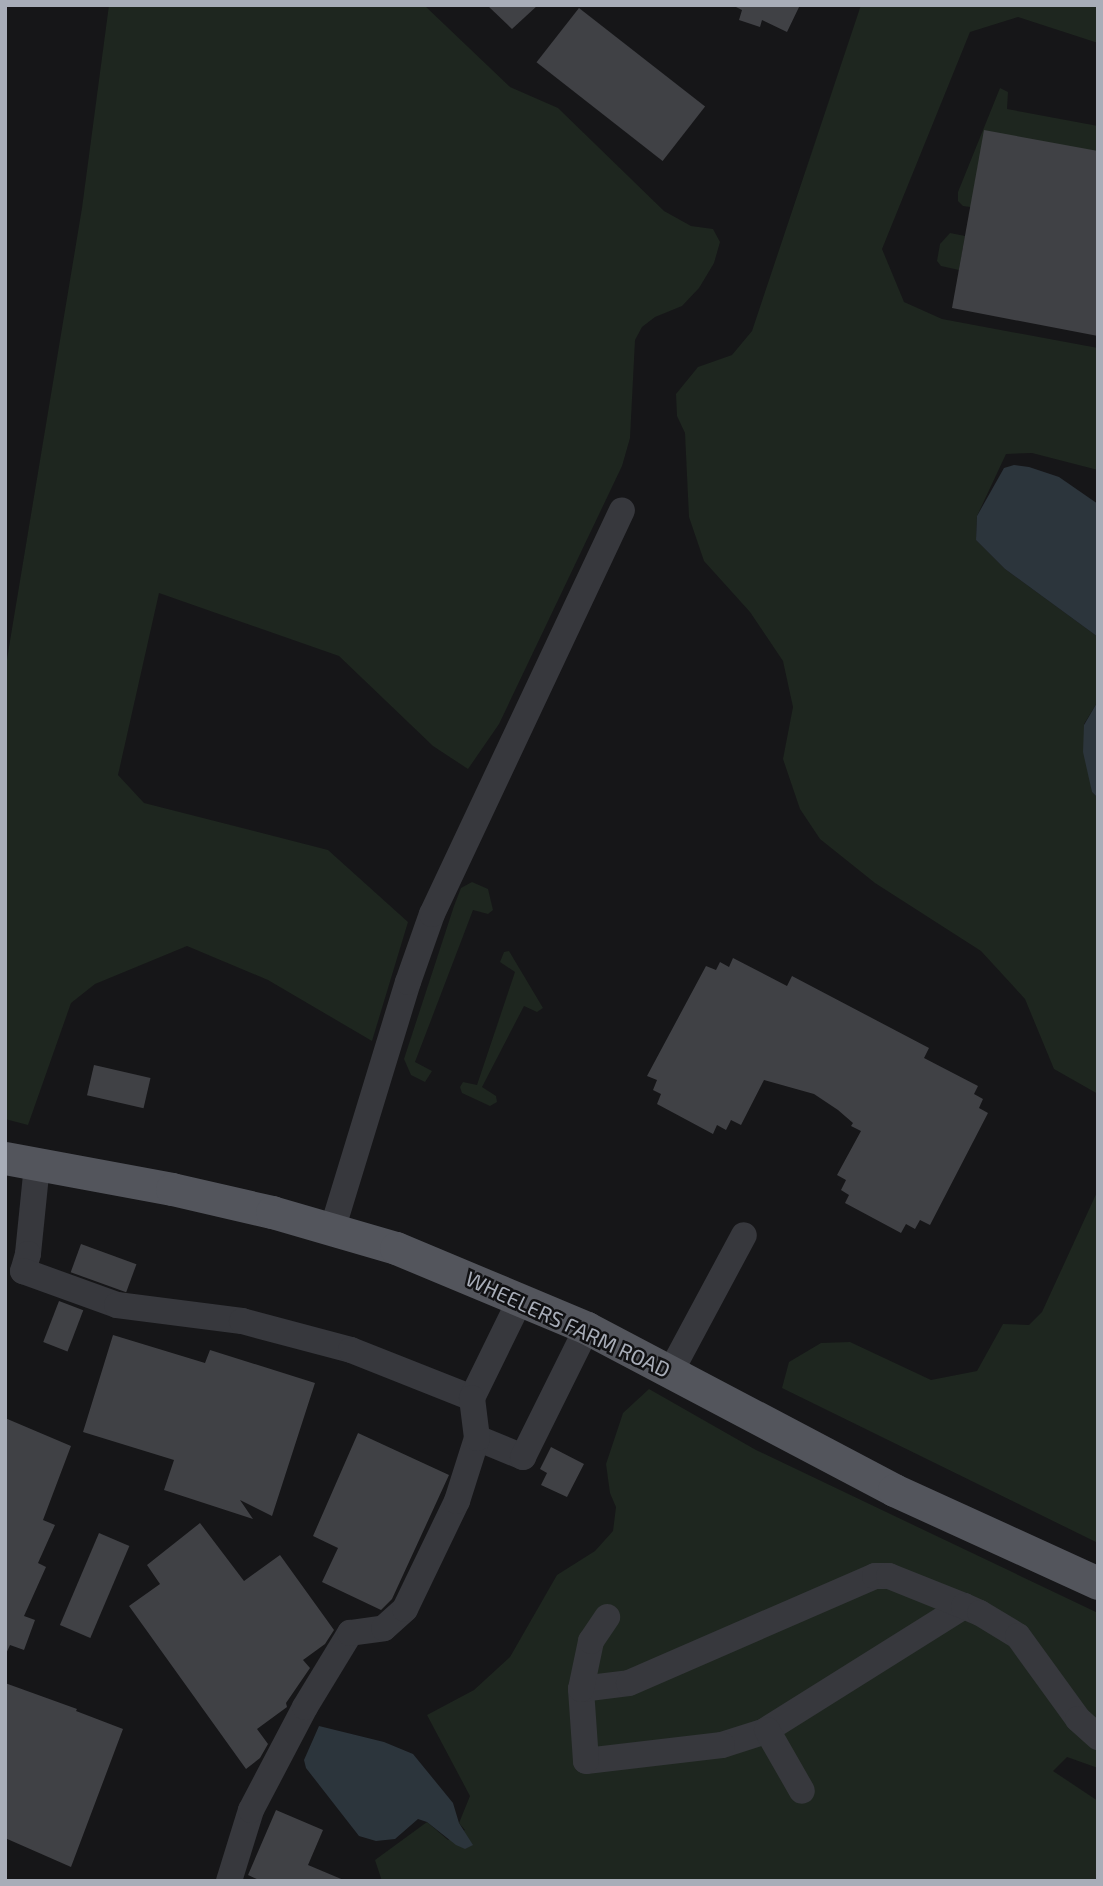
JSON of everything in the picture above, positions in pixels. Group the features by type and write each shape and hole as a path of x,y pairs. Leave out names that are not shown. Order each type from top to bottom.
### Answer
{"main road":[{"name":"WHEELERS FARM ROAD","path":"5,1158 172,1189 333,1227 397,1248 587,1328 894,1490 1098,1583"}],"lane":[{"path":"333,1227 408,982 432,915 622,510"},
{"path":"37,1165 28,1254 23,1271 117,1305 242,1321 351,1350 472,1398"},
{"path":"671,1371 744,1234"},
{"path":"229,1881 251,1810 305,1707 350,1633 384,1628 405,1609 457,1501 477,1437 472,1398 521,1298"},
{"path":"477,1437 523,1457 587,1328"},
{"path":"581,1689 629,1682 875,1576 889,1576 999,1622 1018,1636 1078,1719 1098,1737"},
{"path":"607,1617 590,1641 581,1689 586,1761 722,1745 767,1730 964,1606"},
{"path":"767,1730 802,1791"}],"shaded area":[{"path":"109,5 424,5 510,87 558,108 664,211 691,226 713,229 720,242 714,263 699,288 682,306 655,317 642,327 635,340 630,438 622,466 499,724 468,769 433,746 339,656 159,593 118,775 144,803 328,850 408,922 372,1041 268,980 187,946 95,984 71,1003 28,1125 5,1119 5,671 82,208"},
{"path":"861,5 1098,5 1098,43 1018,17 970,32 882,249 904,302 942,319 1098,348 1098,470 1032,453 1006,454 977,516 976,540 1005,569 1098,637 1098,701 1084,724 1092,792 1098,798 1098,1094 1054,1069 1025,999 981,951 875,883 820,839 800,809 783,759 793,707 783,661 750,612 704,561 689,517 685,433 677,416 676,394 698,367 732,355 752,331"},
{"path":"1000,88 1008,92 1007,109 1098,126 1098,151 970,207 963,206 958,201 958,192"},
{"path":"950,233 965,236 959,270 941,266 937,261 940,244"},
{"path":"1014,465 1059,477 1098,504 1098,637 1005,569 976,540 977,516 1004,468"},
{"path":"1098,701 1098,798 1092,792 1083,752 1084,725"},
{"path":"472,882 488,889 493,910 488,914 473,910 415,1062 432,1071 425,1082 411,1075 404,1059 454,906 461,888"},
{"path":"509,951 543,1008 537,1012 524,1006 482,1087 496,1096 497,1102 490,1106 462,1093 460,1087 463,1082 477,1085 515,972 500,962 504,952"},
{"path":"1098,1190 1098,1543 782,1388 789,1362 821,1343 850,1342 931,1380 977,1371 1003,1324 1029,1325 1042,1312"},
{"path":"649,1389 756,1450 1098,1613 1098,1768 1067,1757 1053,1771 1098,1801 1098,1881 382,1881 375,1860 427,1822 448,1840 465,1830 459,1823 470,1796 427,1715 474,1690 510,1657 557,1575 595,1551 613,1531 616,1507 610,1493 606,1464 623,1413"},
{"path":"319,1726 384,1742 413,1754 453,1803 459,1823 473,1845 465,1849 456,1845 427,1822 418,1819 395,1839 376,1841 359,1836 306,1768 304,1760"}],"building":[{"path":"487,5 538,5 512,29"},
{"path":"732,5 800,5 787,32 762,20 760,27 739,20 742,10"},
{"path":"579,8 705,107 663,161 537,62"},
{"path":"984,130 1098,151 1098,336 952,308"},
{"path":"733,958 787,986 792,976 929,1048 924,1058 978,1086 974,1094 983,1099 979,1108 988,1113 930,1225 920,1220 915,1229 906,1224 901,1233 845,1203 849,1195 841,1190 846,1180 837,1175 861,1131 851,1126 853,1123 838,1110 814,1094 764,1080 741,1125 731,1120 726,1130 717,1125 713,1134 657,1104 661,1094 653,1090 657,1080 647,1076 706,966 716,970 720,962 729,967"},
{"path":"94,1065 151,1078 144,1108 87,1095"},
{"path":"81,1244 136,1264 126,1292 71,1272"},
{"path":"59,1301 83,1310 68,1351 43,1342"},
{"path":"113,1335 205,1363 210,1350 315,1383 272,1516 240,1500 253,1519 164,1490 174,1460 83,1432"},
{"path":"5,1418 71,1446 43,1520 55,1525 38,1563 46,1567 24,1616 35,1620 24,1650 10,1645 5,1656"},
{"path":"358,1433 449,1475 392,1599 381,1610 322,1582 338,1548 313,1536"},
{"path":"551,1447 584,1464 567,1497 541,1485 547,1473 540,1469"},
{"path":"200,1523 244,1581 280,1555 334,1630 325,1644 303,1660 310,1668 286,1703 287,1707 257,1729 268,1744 260,1758 246,1769 129,1606 160,1584 147,1565"},
{"path":"99,1533 129,1546 90,1638 60,1625"},
{"path":"5,1683 123,1729 71,1867 5,1838"},
{"path":"276,1810 323,1830 308,1865 346,1881 261,1881 248,1875"}]}
